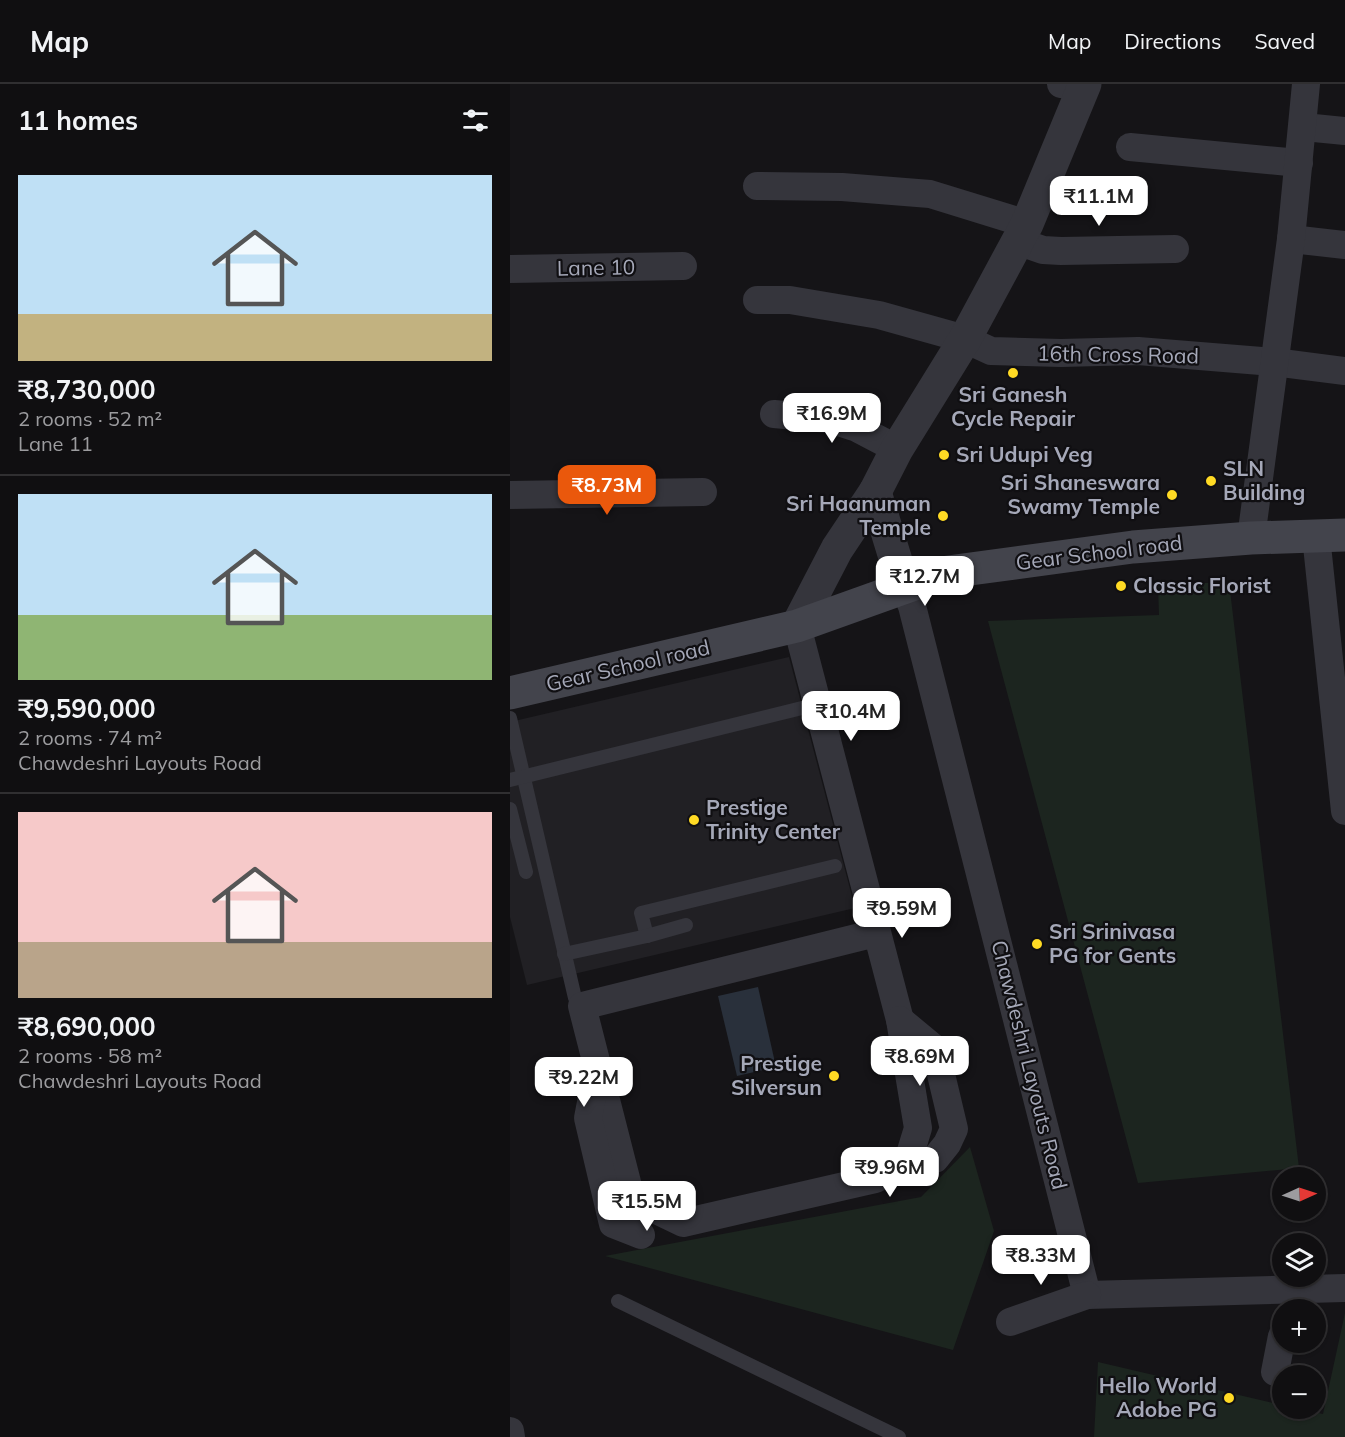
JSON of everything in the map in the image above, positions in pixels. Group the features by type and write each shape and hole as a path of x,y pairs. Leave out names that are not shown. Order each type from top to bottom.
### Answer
{"main road":[{"name":"Gear School road","path":"510,693 797,626 948,572 1133,547 1251,538 1331,536"}],"street":[{"path":"1251,538 1291,239 1304,127 1306,84"},
{"path":"876,933 582,1006 631,1198 683,1223 875,1179 908,1164 918,1128 900,1020 797,626 837,549 875,492 897,449 965,339 1022,232 1076,85"},
{"path":"1304,127 1345,131"},
{"path":"1130,147 1299,163"},
{"path":"757,186 842,187 930,194 1022,232 1043,250 1175,249"},
{"path":"1291,239 1345,244"},
{"name":"Lane 10","path":"510,269 683,266"},
{"name":"16th Cross Road","path":"757,300 790,300 879,315 965,339 991,351 1029,353 1138,351 1274,362 1345,371"},
{"path":"774,414 829,419 857,428 897,449"},
{"path":"510,495 704,492"},
{"path":"875,492 904,587"},
{"path":"1331,536 1320,581 1345,811"},
{"name":"Chawdeshri Layouts Road","path":"904,587 912,606 1087,1295"},
{"path":"900,1020 935,1049 954,1129 947,1144 935,1159"},
{"path":"598,1069 588,1119 614,1224 640,1235"},
{"path":"1295,1299 1345,1288"},
{"path":"1010,1322 1087,1295 1272,1300"},
{"path":"510,1431 511,1437"}],"lane":[{"path":"517,778 802,708"},
{"path":"510,718 517,778 575,998"},
{"path":"510,809 526,872"},
{"path":"647,936 641,913 836,866"},
{"path":"564,954 686,926"},
{"path":"618,1301 899,1437"}],"shaded area":[{"path":"1229,582 1299,1167 1272,1167 1272,1171 1138,1183 988,621 1159,615 1158,585"},
{"path":"789,657 855,908 527,985 510,917 510,722"},
{"path":"758,987 776,1067 737,1076 718,996"},
{"path":"970,1147 994,1231 953,1350 605,1256 921,1197"},
{"path":"1345,1313 1345,1437 1094,1437 1098,1362 1272,1403 1272,1419 1326,1419 1326,1400"}],"place":[{"name":"Sri Ganesh Cycle Repair","path":"1013,373"},
{"name":"Sri Udupi Veg","path":"944,455"},
{"name":"SLN Building","path":"1211,481"},
{"name":"Sri Shaneswara Swamy Temple","path":"1172,495"},
{"name":"Sri Haanuman Temple","path":"943,516"},
{"name":"Classic Florist","path":"1121,586"},
{"name":"Prestige Trinity Center","path":"694,820"},
{"name":"Sri Srinivasa PG for Gents","path":"1037,944"},
{"name":"Prestige Silversun","path":"834,1076"},
{"name":"Hello World Adobe PG","path":"1229,1398"}]}
